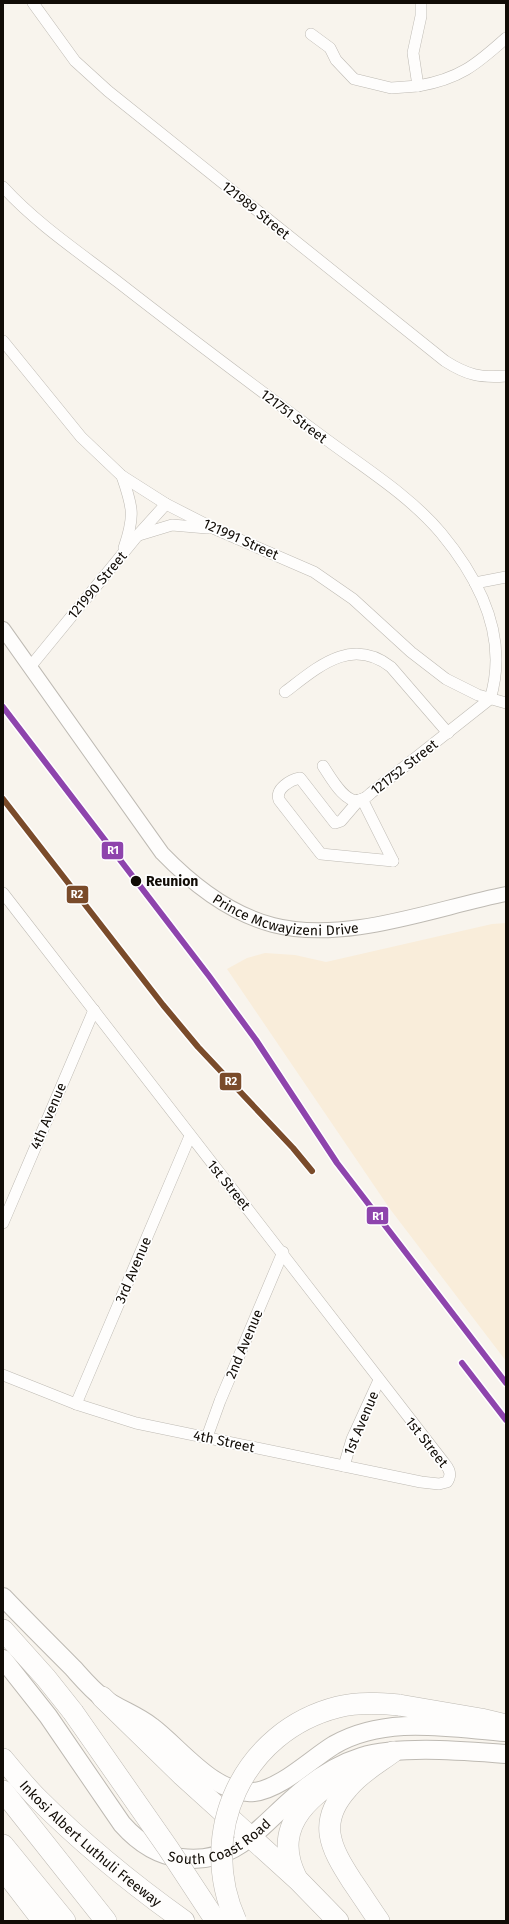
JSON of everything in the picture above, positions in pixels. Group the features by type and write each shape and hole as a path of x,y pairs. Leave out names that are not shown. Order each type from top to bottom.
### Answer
{"highway":[{"path":"3,1630 46,1678 73,1712 168,1848 216,1921"},
{"path":"102,1697 220,1810 298,1880 338,1921"},
{"path":"236,1921 227,1900 223,1879 221,1842 231,1801 251,1765 278,1736 299,1722 318,1714 337,1707 356,1704 380,1703 399,1705 481,1718 506,1725"},
{"path":"298,1880 290,1861 288,1847 288,1838 296,1817 307,1802 320,1791 385,1753"},
{"path":"379,1921 335,1854 329,1834 333,1810 348,1787 385,1753"},
{"name":"Inkosi Albert Luthuli Freeway","path":"3,1759 36,1797 108,1864 184,1921"},
{"path":"3,1791 106,1921"},
{"path":"3,1845 65,1921"},
{"path":"3,1869 43,1921"}],"main road":[{"name":"South Coast Road","path":"3,1597 102,1697 151,1726 219,1783 226,1787 247,1792 269,1788 335,1745 363,1733 391,1727 416,1726 506,1732"},
{"name":"South Coast Road","path":"3,1659 48,1716 122,1824 132,1835 161,1854 190,1859 210,1858 232,1850 251,1837 293,1798 331,1771 361,1757 385,1753 461,1751 506,1754"}],"street":[{"name":"121989 Street","path":"33,3 75,61 102,86 439,357 459,370 471,375 506,376"},
{"path":"418,86 413,53 421,16 421,3"},
{"path":"311,34 330,48 336,60 354,79 391,88 439,83 458,75 483,58 506,38"},
{"name":"121751 Street","path":"3,188 39,222 206,351 376,476 406,500 440,533 475,583 492,619 498,643 498,675 490,699"},
{"name":"121991 Street","path":"3,341 81,437 122,476 166,504 215,529 314,572 353,599 411,652 446,679 490,699 506,703"},
{"path":"122,476 130,499 132,515 130,531 122,554"},
{"name":"121990 Street","path":"30,667 122,554 166,504"},
{"path":"138,535 172,525 215,529"},
{"path":"475,583 506,577"},
{"name":"Prince Mcwayizeni Drive","path":"3,629 162,853 192,880 215,897 250,916 273,925 312,930 329,930 375,924 506,894"},
{"path":"285,692 309,673 330,661 350,654 370,655 380,659 391,667 448,733"},
{"name":"121752 Street","path":"323,766 343,794 352,800 360,800 490,699"},
{"path":"300,778 335,823 341,821 360,800 393,861 321,854 279,800 278,794 279,791 291,781 300,778"},
{"name":"1st Street","path":"4,896 94,1010 190,1136 283,1252 379,1380 448,1468 450,1474 449,1479"},
{"name":"4th Avenue","path":"3,1223 94,1010"},
{"name":"3rd Avenue","path":"76,1404 190,1136"},
{"name":"2nd Avenue","path":"207,1437 220,1401 283,1252"},
{"name":"4th Street","path":"3,1374 76,1404 136,1423 434,1484 443,1484 449,1479"},
{"name":"1st Avenue","path":"344,1466 352,1439 379,1380"}],"shaded area":[{"path":"506,923 506,1361 390,1209 227,969 247,958 265,953 295,955 326,962 492,924"}],"transit line":[{"name":"R1","path":"3,707 209,976 256,1040 337,1163 506,1383"},
{"name":"R2","path":"3,799 163,1005 198,1047 293,1148 312,1171"},
{"name":"R1","path":"462,1363 506,1420"}],"place":[{"name":"Reunion","path":"136,881"}]}
